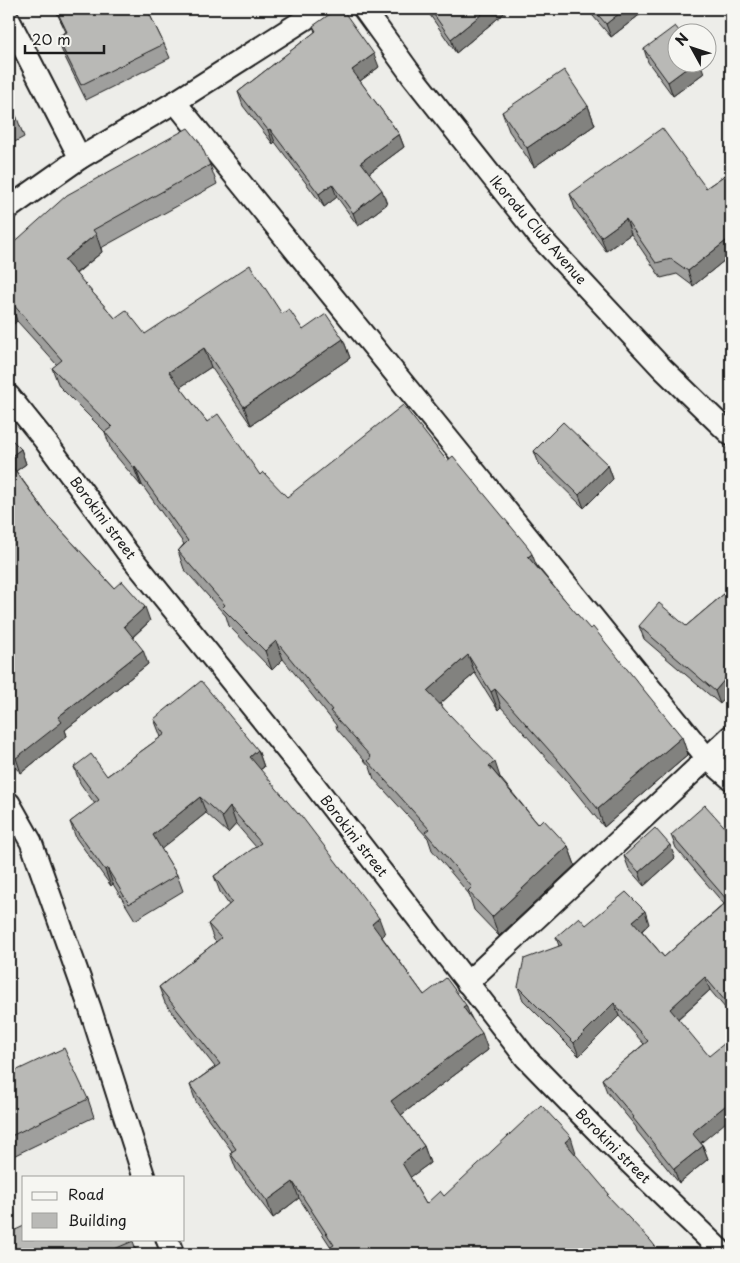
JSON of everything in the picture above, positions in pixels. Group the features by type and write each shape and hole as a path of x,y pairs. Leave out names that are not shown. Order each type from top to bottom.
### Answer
{"street":[{"path":"9,208 80,158 175,102 321,9"},
{"name":"Ikorodu Club Avenue","path":"364,9 413,77 539,236 662,368 731,435"},
{"path":"9,20 80,158"},
{"path":"175,102 707,758 731,779"},
{"name":"Borokini street","path":"9,396 46,442 127,552 298,764 526,1058 609,1143 724,1254"},
{"path":"467,983 731,736"},
{"path":"9,802 31,842 90,1008 144,1176"},
{"path":"167,1240 173,1254"}],"building":[{"path":"56,9 147,9 164,44 81,85 57,37 67,32"},
{"path":"337,9 342,9 374,54 352,70 399,134 361,162 382,190 353,213 332,184 319,194 270,129 268,130 238,92 316,31 313,26"},
{"path":"430,9 488,9 451,39"},
{"path":"593,9 625,9 606,24"},
{"path":"668,31 668,72 682,72 668,82 644,49"},
{"path":"564,70 588,106 527,148 502,112"},
{"path":"9,103 17,118 9,122"},
{"path":"188,128 200,143 210,165 93,230 96,234 64,260 115,318 126,310 145,334 250,265 282,314 289,309 303,330 326,314 343,339 244,407 204,348 169,372 207,422 218,414 260,475 263,472 287,497 403,405 447,461 453,456 528,547 532,554 528,557 590,629 593,627 682,737 598,809 495,689 491,692 468,655 427,691 495,762 489,766 538,824 543,819 568,846 492,917 468,891 472,887 425,832 429,829 368,761 371,757 330,711 332,710 276,641 265,651 222,608 225,605 178,551 188,541 135,467 105,432 112,427 52,368 62,360 11,302 9,304 9,247 67,195"},
{"path":"662,128 706,188 731,171 731,237 688,271 671,259 656,263 626,219 601,237 570,194"},
{"path":"563,422 608,465 579,495 534,451"},
{"path":"9,437 21,449 9,458"},
{"path":"9,462 49,517 114,588 122,581 145,607 124,626 143,650 58,717 62,722 16,758 9,752"},
{"path":"731,588 731,672 715,691 639,626 659,603 686,626"},
{"path":"201,681 258,750 250,757 299,813 379,918 372,924 424,995 446,978 466,1005 463,1007 482,1033 391,1101 424,1146 402,1163 426,1204 440,1191 444,1196 541,1105 571,1137 565,1142 609,1194 607,1195 661,1254 319,1254 334,1245 293,1182 267,1201 230,1153 236,1149 190,1085 220,1064 159,987 221,938 208,924 232,902 214,876 261,843 230,807 222,817 200,797 153,835 177,875 129,904 107,868 105,870 70,822 99,800 74,767 91,754 107,776 165,734 154,719"},
{"path":"705,805 731,834 731,1008 705,977 670,1009 709,1056 731,1038 731,1101 692,1133 703,1146 674,1169 602,1079 648,1041 614,1003 574,1043 518,987 524,959 562,945 556,937 579,917 586,925 626,892 645,911 633,921 664,957 728,901 671,835"},
{"path":"655,828 670,845 639,872 624,856"},
{"path":"64,1048 88,1099 9,1137 9,1074"},
{"path":"22,1227 22,1240 133,1241 103,1254 13,1254 9,1244 9,1233"}]}
